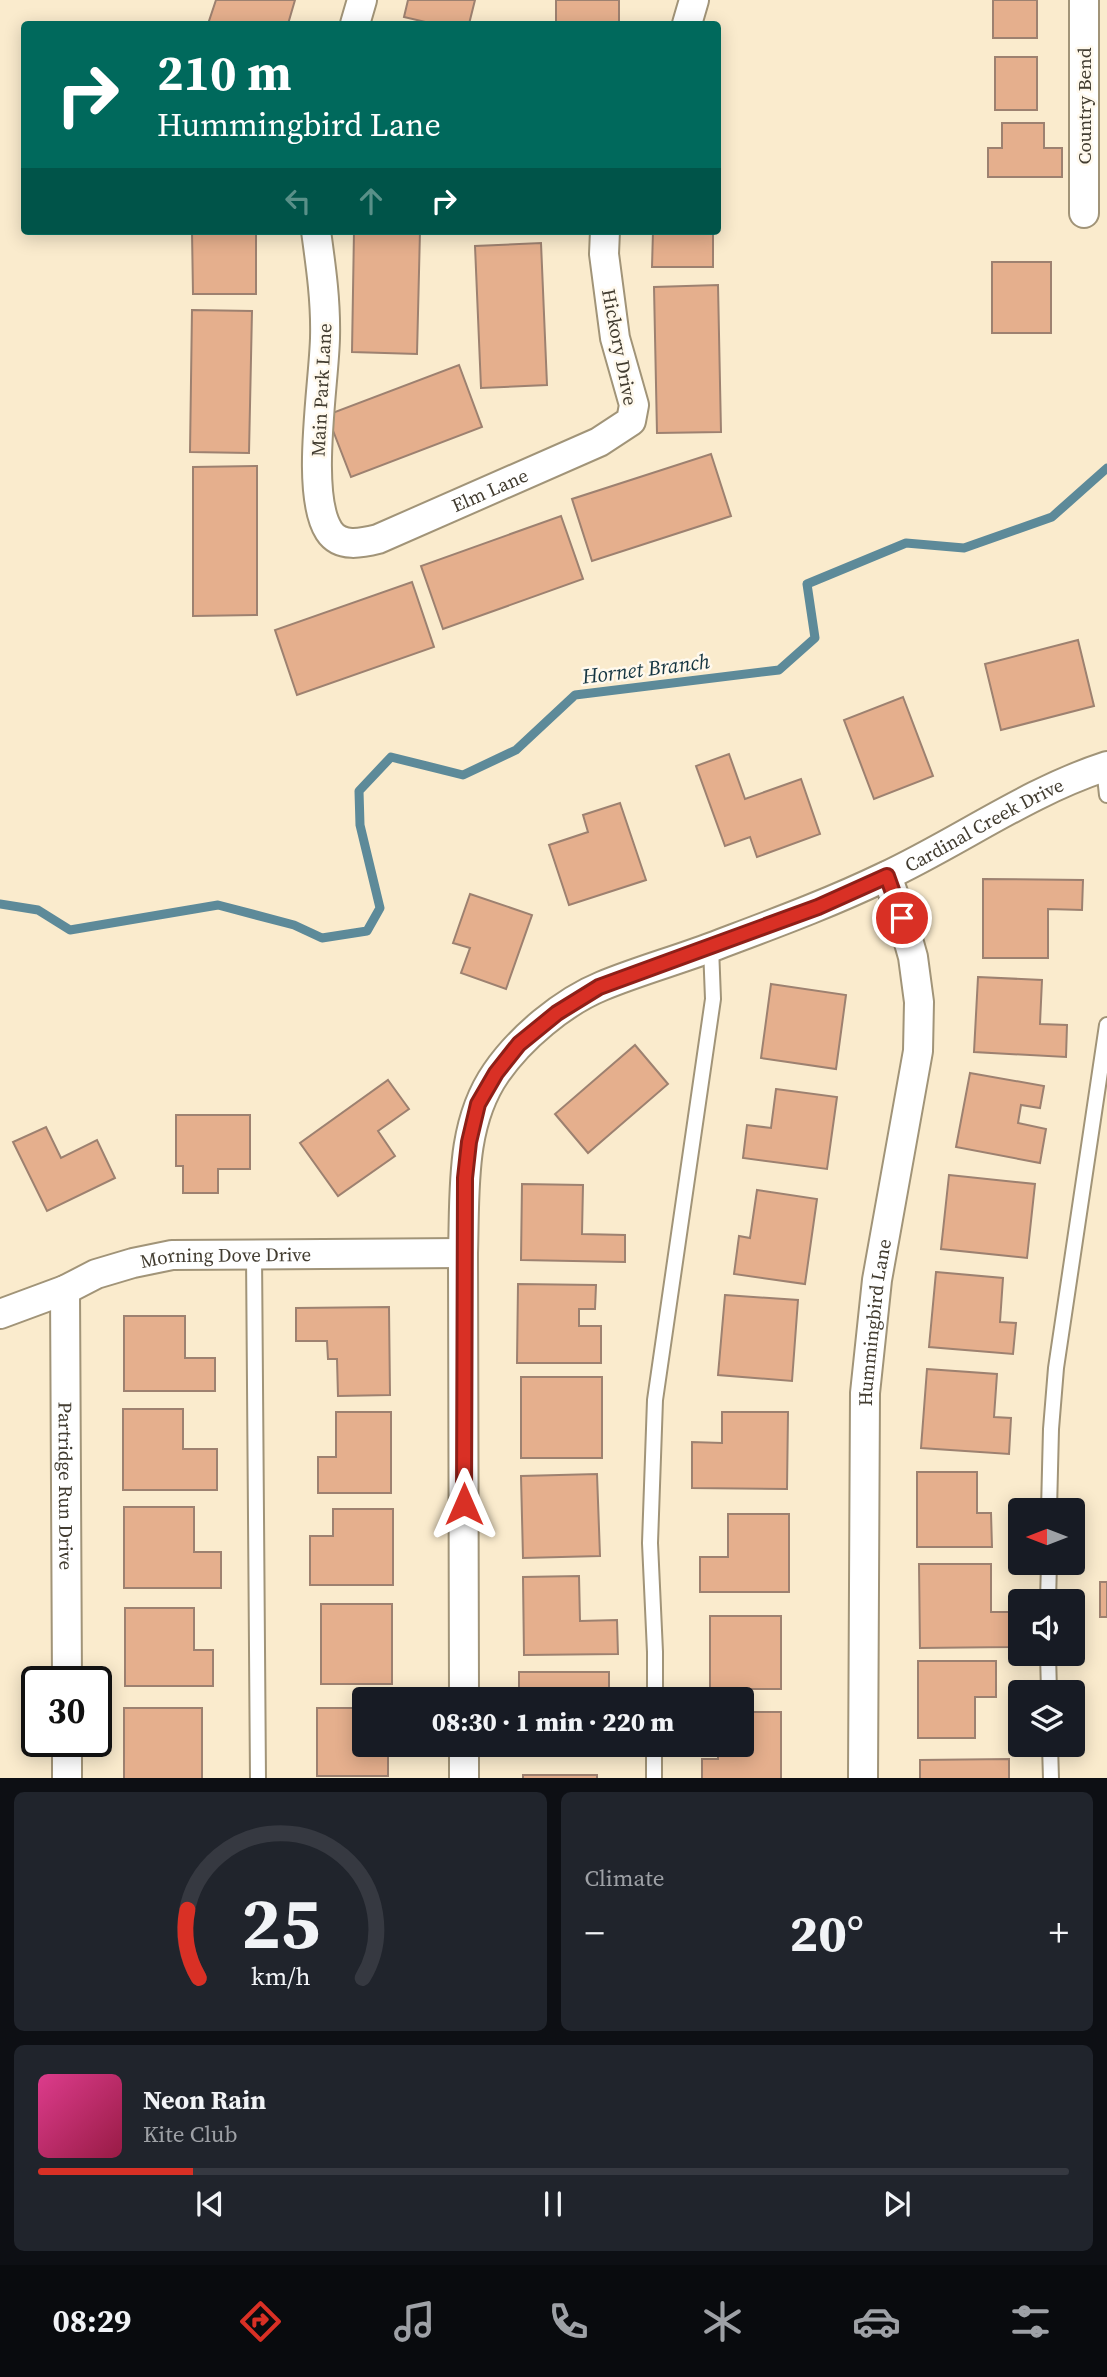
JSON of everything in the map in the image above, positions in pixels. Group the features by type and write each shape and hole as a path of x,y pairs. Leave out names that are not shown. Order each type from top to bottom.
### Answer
{"street":[{"path":"356,21 362,0"},
{"path":"688,21 694,0"},
{"name":"Country Bend","path":"1084,0 1084,213"},
{"name":"Main Park Lane","path":"317,235 325,301 318,490 329,532 341,541"},
{"name":"Hickory Drive","path":"605,235 604,254 615,338 634,405 631,421"},
{"name":"Elm Lane","path":"341,541 357,544 378,539 599,442 631,421"},
{"name":"Cardinal Creek Drive","path":"464,1687 465,1178 469,1142 478,1104 496,1073 519,1044 557,1013 599,987 818,907 887,876 1036,795 1106,767"},
{"name":"Hummingbird Lane","path":"863,1778 865,1393 877,1280 918,1051 919,1002 913,957 887,876"},
{"name":"Morning Dove Drive","path":"0,1314 65,1290 96,1274 172,1255 463,1253"},
{"name":"Partridge Run Drive","path":"65,1290 67,1666"},
{"path":"67,1757 67,1778"},
{"path":"464,1757 464,1778"}],"lane":[{"path":"1106,767 1107,796"},
{"path":"655,1687 650,1544 655,1400 713,999 711,947"},
{"path":"1049,1498 1056,1368 1107,1025"},
{"path":"254,1253 258,1778"},
{"path":"654,1757 654,1778"},
{"path":"1050,1757 1051,1778"}],"building":[{"path":"216,0 295,0 289,21 209,21"},
{"path":"408,0 475,0 470,21 421,21 404,17"},
{"path":"556,0 619,0 619,21 556,21"},
{"path":"993,0 1037,0 1037,38 993,38"},
{"path":"995,57 1037,57 1037,110 995,110"},
{"path":"1002,123 1044,123 1044,148 1062,148 1062,177 988,177 988,148 1002,148"},
{"path":"192,235 256,235 256,294 193,294"},
{"path":"354,235 420,235 417,354 352,352"},
{"path":"653,235 713,235 713,267 652,267"},
{"path":"541,243 547,385 481,388 475,246"},
{"path":"992,262 1051,262 1051,333 992,333"},
{"path":"718,285 721,432 657,433 654,287"},
{"path":"192,310 252,311 249,453 190,452"},
{"path":"459,365 482,427 351,477 327,415"},
{"path":"711,454 731,516 592,561 572,499"},
{"path":"257,466 257,615 193,616 193,467"},
{"path":"561,516 583,579 443,629 421,566"},
{"path":"412,582 434,647 297,695 275,630"},
{"path":"1078,640 1094,706 1001,730 985,664"},
{"path":"903,697 933,776 874,799 844,720"},
{"path":"729,754 745,799 801,779 820,834 757,857 750,837 725,846 696,766"},
{"path":"620,803 646,880 569,905 549,845 588,832 583,815"},
{"path":"983,879 1083,880 1082,910 1048,909 1048,958 983,958"},
{"path":"470,894 532,915 506,989 461,973 470,948 453,943"},
{"path":"978,977 1042,980 1040,1024 1067,1025 1066,1057 974,1052"},
{"path":"771,984 846,995 836,1069 761,1058"},
{"path":"635,1045 668,1084 588,1153 555,1114"},
{"path":"970,1073 1044,1086 1040,1108 1021,1105 1018,1123 1046,1129 1040,1163 956,1147"},
{"path":"388,1080 409,1109 378,1131 395,1156 338,1196 300,1143"},
{"path":"776,1089 837,1097 827,1169 743,1158 747,1125 771,1128"},
{"path":"176,1115 250,1115 250,1169 218,1169 218,1193 183,1193 183,1166 176,1166"},
{"path":"46,1127 61,1158 97,1140 115,1178 47,1211 13,1142"},
{"path":"949,1175 1035,1184 1027,1258 941,1249"},
{"path":"522,1184 583,1185 582,1234 625,1235 625,1262 521,1260"},
{"path":"757,1190 817,1199 805,1284 734,1274 739,1236 750,1238"},
{"path":"936,1272 1003,1278 1000,1322 1016,1323 1013,1354 929,1347"},
{"path":"518,1284 596,1285 595,1309 579,1309 579,1326 601,1326 601,1363 517,1363"},
{"path":"725,1295 798,1300 792,1381 718,1375"},
{"path":"389,1307 390,1395 338,1396 337,1359 328,1359 327,1341 296,1341 296,1308"},
{"path":"124,1316 185,1316 185,1358 215,1358 215,1391 124,1391"},
{"path":"927,1369 997,1374 994,1417 1011,1418 1009,1454 921,1448"},
{"path":"521,1377 602,1377 602,1458 521,1458"},
{"path":"123,1409 183,1409 183,1449 217,1449 217,1490 123,1490"},
{"path":"336,1412 391,1412 391,1493 318,1493 318,1457 336,1457"},
{"path":"722,1412 788,1412 787,1489 692,1488 692,1442 722,1443"},
{"path":"917,1472 977,1472 977,1513 991,1513 992,1547 917,1547"},
{"path":"597,1474 600,1556 523,1558 521,1476"},
{"path":"124,1507 194,1507 194,1552 221,1552 221,1588 124,1588"},
{"path":"333,1509 393,1509 393,1585 310,1585 310,1536 333,1536"},
{"path":"728,1514 789,1514 789,1592 700,1592 700,1557 728,1557"},
{"path":"919,1564 991,1564 991,1612 1008,1612 1008,1647 920,1648"},
{"path":"579,1576 580,1621 617,1620 618,1654 524,1655 523,1577"},
{"path":"1100,1582 1107,1582 1107,1617 1100,1617"},
{"path":"321,1604 392,1604 392,1684 321,1684"},
{"path":"125,1608 194,1608 194,1650 213,1650 213,1686 125,1686"},
{"path":"710,1616 781,1616 781,1689 710,1687"},
{"path":"918,1661 996,1661 996,1697 975,1697 975,1738 918,1738"},
{"path":"519,1672 609,1672 609,1687 519,1687"},
{"path":"124,1708 202,1708 202,1778 124,1778"},
{"path":"317,1708 352,1708 352,1757 388,1757 388,1776 317,1776"},
{"path":"754,1712 781,1712 781,1778 702,1778 702,1759 754,1757"},
{"path":"1009,1759 1009,1778 920,1778 920,1760"},
{"path":"523,1775 597,1775 597,1778 523,1778"}],"waterway":[{"name":"Hornet Branch","path":"0,904 38,910 70,930 218,905 294,925 322,938 367,931 380,908 360,825 359,791 391,757 463,775 516,750 575,695 779,670 815,638 807,584 906,543 964,548 1052,517 1107,468"}],"route":[{"path":"464,1504 465,1178 469,1142 478,1104 496,1073 519,1044 557,1013 599,987 818,907 887,876 902,918"}]}
